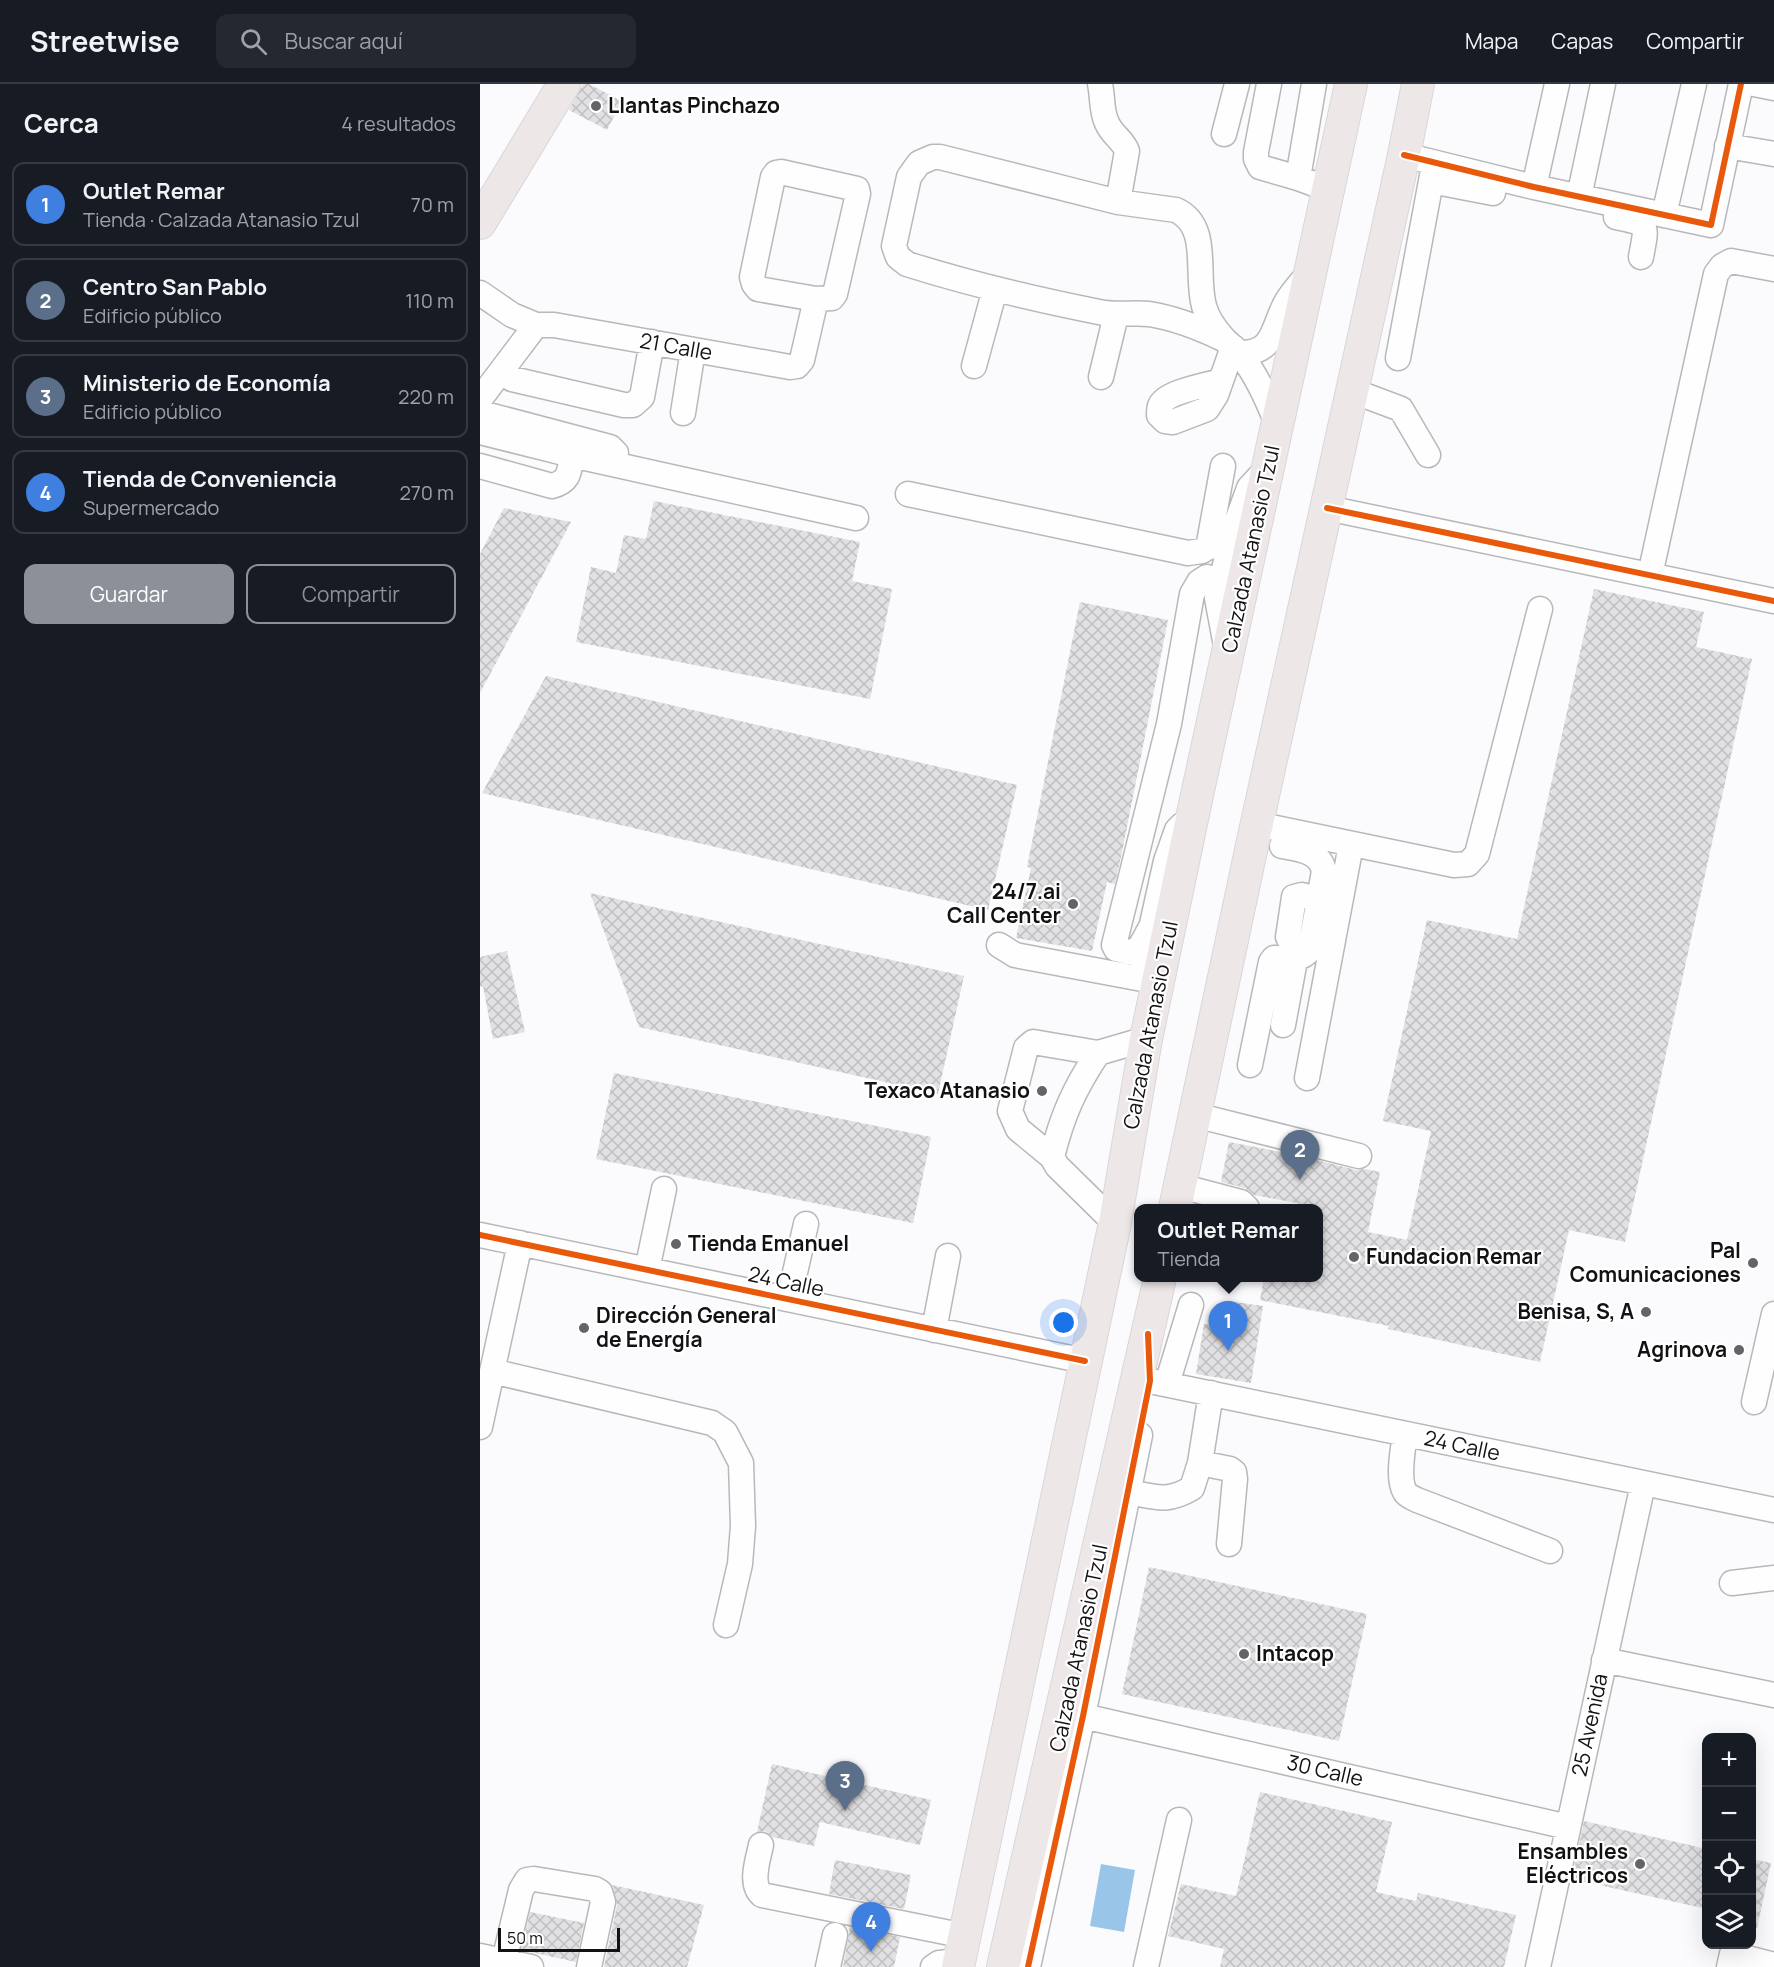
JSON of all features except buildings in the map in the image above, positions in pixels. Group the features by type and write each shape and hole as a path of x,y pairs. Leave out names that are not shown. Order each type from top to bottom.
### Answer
{"main road":[{"path":"480,183 542,84"},
{"path":"480,223 564,84"},
{"name":"Calzada Atanasio Tzul","path":"954,1958 1115,1223 1146,1039 1149,980 1194,809 1351,84"},
{"path":"1177,1197 1418,84"},
{"name":"Calzada Atanasio Tzul","path":"1003,1967 1159,1282"}],"street":[{"path":"1100,84 1103,115 1113,135 1125,144 1127,151 1118,202"},
{"path":"1224,134 1237,84"},
{"path":"1269,84 1256,159 1260,168 1328,189"},
{"path":"1298,178 1314,84"},
{"path":"1534,187 1557,84"},
{"path":"1579,197 1604,84"},
{"path":"1664,215 1694,84"},
{"path":"1432,172 1534,187 1711,225 1741,84"},
{"path":"1754,84 1774,88"},
{"path":"1727,146 1774,154"},
{"path":"1404,155 1432,172 1639,222 1646,231 1641,257"},
{"path":"1277,423 1265,396 1232,346 1205,310 1195,227 1187,217 1176,210 1118,202 940,156 919,163 909,177 894,240 895,252 907,264 995,289 1116,315 1148,314 1165,318 1192,325 1232,346 1252,353 1266,345 1287,301 1311,269"},
{"path":"782,171 857,189 858,194 835,294 832,298 816,299 758,289 753,284 752,277 773,177 776,172 782,171"},
{"path":"1398,358 1432,172"},
{"path":"1650,575 1716,274 1722,266 1731,261 1774,269"},
{"path":"1165,318 1185,306 1194,297 1200,283"},
{"path":"974,366 995,289"},
{"name":"21 Calle","path":"480,293 512,315 545,325 790,367 797,366 802,360 816,299"},
{"path":"1101,377 1116,315"},
{"path":"481,408 512,379 545,325"},
{"path":"481,408 545,325"},
{"path":"512,379 624,405 633,405 642,397 652,342"},
{"path":"1221,381 1232,346"},
{"path":"682,413 693,350"},
{"path":"1353,391 1401,410 1428,455"},
{"path":"481,408 572,454 856,518"},
{"path":"481,408 610,447 623,466"},
{"path":"480,466 552,486 560,484 568,476 572,454"},
{"path":"1223,466 1198,550 1199,564 1212,588 1228,655"},
{"path":"1212,588 1250,488 1268,467"},
{"path":"908,494 1198,550 1233,532"},
{"path":"1327,508 1650,575 1773,596"},
{"path":"1152,925 1139,949 1129,952 1116,950 1114,945 1168,724 1192,594 1199,582 1212,588"},
{"path":"1255,833 1351,845 1454,865 1467,864 1477,854 1540,609"},
{"path":"999,945 1015,955 1149,980 1152,925 1166,861 1177,830 1194,809"},
{"path":"1255,833 1308,850 1323,865 1320,900 1302,895 1294,897 1288,937 1302,955"},
{"path":"1307,1078 1351,845"},
{"path":"1283,1025 1302,955"},
{"path":"1250,1065 1271,962 1274,958 1302,955"},
{"path":"1115,1223 1057,1166 1052,1157 1018,1129 1010,1111 1026,1048 1033,1042 1098,1053 1146,1039"},
{"path":"1052,1157 1059,1125 1079,1081 1098,1053"},
{"path":"1195,1115 1359,1156"},
{"path":"647,1270 664,1190"},
{"path":"1177,1197 1242,1204"},
{"path":"789,1299 806,1224"},
{"name":"24 Calle","path":"480,1235 1086,1361"},
{"path":"480,1427 520,1243"},
{"path":"934,1330 948,1256"},
{"path":"1159,1382 1191,1305"},
{"path":"1754,1402 1774,1314"},
{"name":"Calzada Atanasio Tzul","path":"1028,1967 1083,1716 1128,1492 1159,1382 1148,1335"},
{"path":"492,1371 712,1423 725,1432 741,1463 743,1526 740,1564 726,1625"},
{"name":"24 Calle","path":"1159,1382 1774,1510"},
{"path":"1128,1492 1162,1498 1177,1497 1192,1488 1200,1463 1211,1393"},
{"path":"1405,1434 1401,1461 1402,1483 1406,1494 1550,1551"},
{"path":"1200,1463 1230,1469 1234,1472 1229,1544"},
{"name":"25 Avenida","path":"1538,1967 1643,1484"},
{"path":"1732,1583 1774,1578"},
{"path":"1605,1660 1774,1695"},
{"name":"30 Calle","path":"1083,1716 1568,1827"},
{"path":"1146,1967 1179,1820"},
{"path":"761,1845 755,1882 758,1892 762,1895 954,1958"},
{"path":"504,1961 521,1890 527,1880 534,1879 595,1889 600,1892 603,1902 589,1967"},
{"path":"828,1967 835,1935"},
{"path":"1729,1967 1732,1954 1774,1965"},
{"path":"480,1956 531,1967"}],"water":[{"path":"1101,1864 1135,1870 1124,1932 1090,1926"}],"cycle path":[{"path":"1404,155 1534,187 1711,225 1741,84"},
{"path":"1327,508 1774,601"},
{"path":"480,1235 1085,1361"},
{"path":"1028,1967 1083,1716 1150,1381 1148,1334"}],"place":[{"name":"Llantas Pinchazo","path":"596,106"},
{"name":"24/7.ai Call Center","path":"1073,904"},
{"name":"Texaco Atanasio","path":"1042,1091"},
{"name":"Centro San Pablo","path":"1300,1180"},
{"name":"Tienda Emanuel","path":"676,1244"},
{"name":"Fundacion Remar","path":"1354,1257"},
{"name":"Pal Comunicaciones","path":"1753,1263"},
{"name":"Benisa, S, A","path":"1646,1312"},
{"name":"Dirección General de Energía","path":"584,1328"},
{"name":"Agrinova","path":"1739,1350"},
{"name":"Outlet Remar","path":"1228,1351"},
{"name":"Intacop","path":"1244,1654"},
{"name":"Ministerio de Economía","path":"845,1811"},
{"name":"Ensambles Eléctricos","path":"1640,1864"},
{"name":"Tienda de Conveniencia","path":"871,1952"}]}
